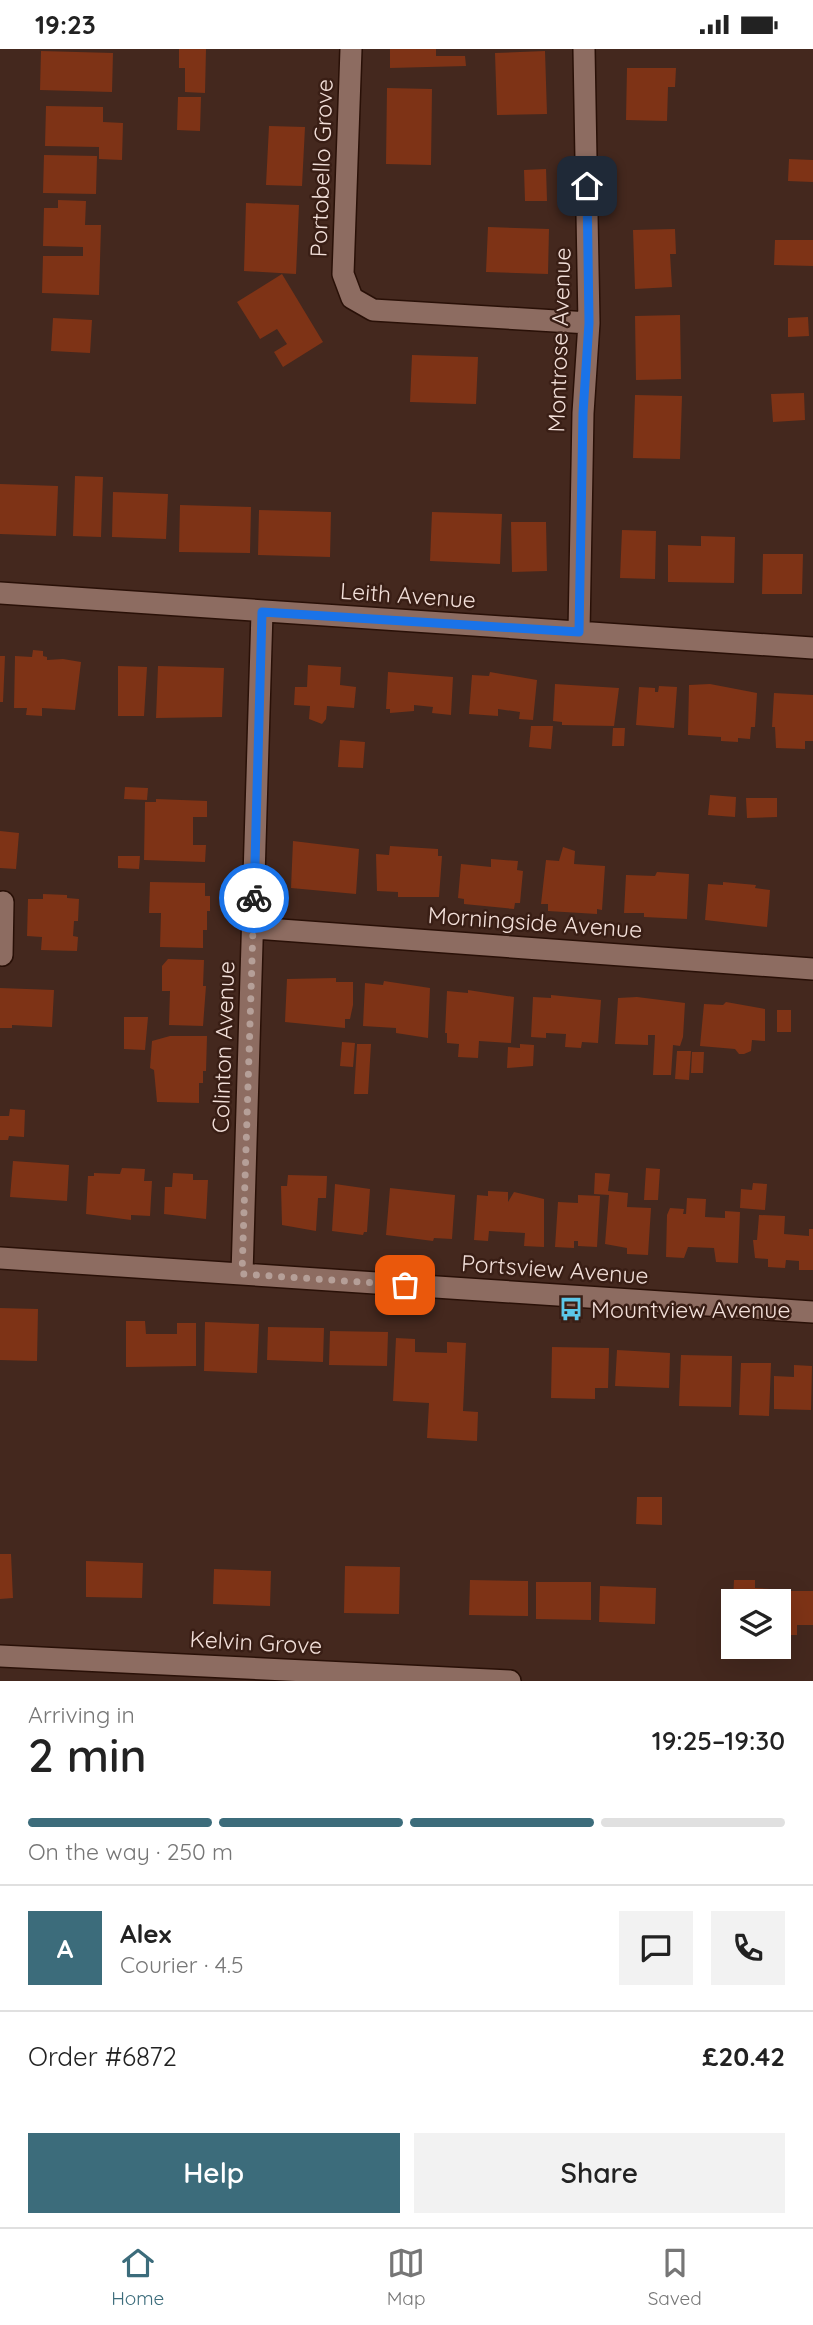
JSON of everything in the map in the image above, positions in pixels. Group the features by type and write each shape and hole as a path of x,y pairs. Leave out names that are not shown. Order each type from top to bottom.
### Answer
{"street":[{"name":"Portobello Grove","path":"351,49 342,274 352,298 373,310 589,323"},
{"name":"Montrose Avenue","path":"579,632 583,413 589,323 584,49"},
{"name":"Leith Avenue","path":"0,593 813,648"},
{"name":"Colinton Avenue","path":"242,1274 262,612"},
{"path":"2,955 3,902"},
{"name":"Morningside Avenue","path":"253,928 813,969"},
{"name":"Portsview Avenue","path":"0,1258 813,1313"},
{"name":"Kelvin Grove","path":"0,1656 509,1681"}],"building":[{"path":"179,49 206,49 205,93 185,92 185,68 179,68"},
{"path":"390,49 436,49 436,56 465,56 466,66 390,68"},
{"path":"41,51 113,53 112,92 40,90"},
{"path":"545,51 547,114 497,115 495,53"},
{"path":"627,68 676,68 675,87 668,87 667,121 626,120"},
{"path":"387,88 432,89 431,165 386,164"},
{"path":"178,97 201,97 200,131 177,130"},
{"path":"46,106 103,107 103,122 123,123 122,160 99,159 99,147 45,146"},
{"path":"269,126 305,127 302,186 266,185"},
{"path":"44,155 97,156 96,194 43,193"},
{"path":"789,159 813,160 813,182 788,181"},
{"path":"546,169 547,201 525,201 524,170"},
{"path":"58,200 86,201 85,225 101,225 99,295 42,293 43,256 83,256 83,247 43,246 44,208 58,208"},
{"path":"246,203 299,205 296,274 244,271"},
{"path":"488,227 549,229 548,274 486,272"},
{"path":"675,229 676,254 670,254 672,287 635,289 633,230"},
{"path":"775,240 813,240 813,266 774,265"},
{"path":"282,274 323,342 283,367 274,352 287,344 277,329 260,339 237,302"},
{"path":"680,315 681,379 636,380 635,316"},
{"path":"808,317 809,336 788,337 788,318"},
{"path":"53,318 92,320 90,353 51,351"},
{"path":"412,355 478,357 476,404 410,402"},
{"path":"804,393 805,420 773,422 771,394"},
{"path":"635,395 682,396 680,459 633,458"},
{"path":"75,476 103,477 101,537 73,536"},
{"path":"0,484 58,486 56,536 0,534"},
{"path":"113,492 168,494 166,539 112,537"},
{"path":"180,505 251,507 250,553 179,552"},
{"path":"259,510 331,512 330,557 258,555"},
{"path":"432,512 502,514 500,564 430,561"},
{"path":"511,522 546,522 547,571 512,572"},
{"path":"622,530 656,531 655,579 620,578"},
{"path":"701,536 735,537 734,583 668,582 668,545 701,546"},
{"path":"763,554 803,554 802,594 762,594"},
{"path":"33,650 43,651 47,660 81,662 75,710 42,708 42,716 26,715 27,708 14,708 15,656 32,657"},
{"path":"0,656 5,656 3,702 0,702"},
{"path":"308,665 341,667 340,685 356,687 354,708 327,706 326,719 322,724 309,719 310,706 294,705 295,687 307,687"},
{"path":"118,666 147,667 144,716 118,716"},
{"path":"158,666 224,668 222,717 156,718"},
{"path":"388,672 453,677 451,715 432,713 433,707 414,705 414,711 390,713 390,709 386,709"},
{"path":"490,672 537,680 533,720 519,719 520,712 498,709 498,716 469,714 472,675 489,676"},
{"path":"555,684 619,688 614,726 562,725 562,722 553,721"},
{"path":"710,684 757,693 755,727 751,727 750,739 738,738 738,742 721,741 721,737 688,735 689,685"},
{"path":"659,686 677,687 674,728 636,725 639,687 655,688 655,692 658,692"},
{"path":"774,693 813,695 813,741 805,741 805,749 776,748 775,727 772,727"},
{"path":"531,726 553,726 551,749 529,747"},
{"path":"613,728 625,728 624,746 612,746"},
{"path":"340,740 365,742 363,768 338,767"},
{"path":"125,787 148,788 147,800 124,799"},
{"path":"710,795 736,797 735,817 708,815"},
{"path":"746,798 777,798 777,817 747,818"},
{"path":"156,799 207,801 207,817 193,817 193,845 206,845 205,862 144,860 145,802 156,802"},
{"path":"0,831 19,833 16,869 0,868"},
{"path":"293,841 359,849 356,894 291,888"},
{"path":"390,846 438,849 438,856 442,856 439,897 398,897 398,892 377,891 376,854 389,855"},
{"path":"563,847 575,851 574,864 605,866 602,910 597,909 597,914 548,911 548,904 541,904 546,860 559,861"},
{"path":"118,856 140,856 139,869 118,868"},
{"path":"491,859 518,861 517,870 523,871 520,903 515,903 514,909 464,904 464,899 458,898 461,864 491,867"},
{"path":"657,872 689,874 687,919 624,913 626,875 655,876"},
{"path":"150,882 205,883 205,896 210,896 210,911 207,911 207,930 203,930 203,948 160,947 161,913 149,913"},
{"path":"723,882 756,885 755,888 770,890 767,927 705,920 708,884 723,885"},
{"path":"43,894 67,895 67,898 79,899 78,921 74,921 73,936 78,937 77,951 41,950 42,937 27,936 28,899 43,899"},
{"path":"168,959 204,960 203,986 206,986 203,1026 169,1025 170,991 162,991 162,966"},
{"path":"336,978 336,982 353,982 353,1005 350,1019 345,1019 345,1028 285,1022 287,979"},
{"path":"384,981 430,988 428,1038 396,1033 396,1028 363,1026 365,983 383,985"},
{"path":"0,988 54,990 52,1027 12,1025 12,1028 0,1028"},
{"path":"468,990 514,997 511,1043 479,1041 478,1058 458,1057 459,1044 447,1043 445,1033 447,991 468,993"},
{"path":"551,995 601,1000 598,1043 582,1042 581,1048 565,1047 566,1034 546,1033 546,1038 531,1037 533,997 551,998"},
{"path":"637,997 685,1003 683,1037 680,1046 673,1045 671,1075 653,1075 655,1035 648,1035 648,1045 615,1044 618,998"},
{"path":"726,1002 765,1009 765,1041 752,1040 751,1051 744,1054 739,1054 735,1049 700,1046 704,1004 723,1005"},
{"path":"777,1010 791,1010 791,1032 777,1032"},
{"path":"124,1017 148,1017 145,1050 124,1049"},
{"path":"170,1036 207,1036 206,1071 203,1071 203,1083 199,1083 199,1103 157,1102 154,1070 150,1068 152,1041"},
{"path":"342,1042 355,1043 353,1067 340,1066"},
{"path":"357,1044 371,1044 368,1094 354,1094"},
{"path":"520,1044 534,1045 533,1066 507,1068 508,1047 520,1048"},
{"path":"677,1051 691,1051 689,1080 675,1079"},
{"path":"692,1052 704,1052 703,1073 691,1073"},
{"path":"10,1109 25,1110 24,1137 9,1136 8,1140 0,1140 0,1116 9,1116"},
{"path":"13,1161 69,1165 67,1201 10,1197"},
{"path":"122,1168 145,1169 144,1181 152,1181 150,1216 131,1215 131,1220 86,1214 88,1176 94,1176 94,1173 120,1174"},
{"path":"646,1168 660,1169 658,1200 644,1200"},
{"path":"173,1173 193,1174 193,1180 208,1180 206,1219 164,1214 165,1187 172,1187"},
{"path":"595,1173 610,1174 608,1191 628,1193 627,1207 651,1208 648,1255 627,1254 627,1248 605,1244 609,1195 594,1194"},
{"path":"288,1175 327,1176 326,1198 318,1198 316,1231 282,1225 281,1186 287,1186"},
{"path":"753,1183 767,1184 765,1210 740,1208 741,1189 752,1190"},
{"path":"335,1184 370,1189 367,1232 363,1235 332,1231"},
{"path":"390,1188 455,1195 452,1239 434,1238 433,1241 386,1235"},
{"path":"488,1191 508,1192 508,1202 514,1192 544,1199 544,1247 524,1246 525,1233 489,1231 488,1241 474,1240 477,1195 488,1196"},
{"path":"578,1195 600,1196 597,1247 578,1246 578,1241 574,1241 574,1248 555,1247 558,1202 578,1203"},
{"path":"687,1198 706,1199 705,1217 725,1218 725,1211 740,1212 738,1263 716,1262 714,1248 688,1247 684,1258 666,1257 667,1215 670,1208 684,1209 683,1214 686,1214"},
{"path":"759,1215 785,1216 784,1234 809,1236 809,1229 813,1229 813,1270 799,1270 799,1261 786,1260 785,1268 768,1267 768,1259 755,1258 753,1240 757,1240"},
{"path":"0,1308 38,1309 37,1361 0,1360"},
{"path":"126,1321 145,1321 146,1334 177,1334 177,1323 196,1323 196,1366 126,1367"},
{"path":"205,1322 259,1324 257,1373 204,1371"},
{"path":"268,1327 324,1328 323,1362 267,1360"},
{"path":"330,1331 388,1332 387,1366 329,1365"},
{"path":"396,1338 415,1339 415,1352 447,1353 447,1342 466,1343 463,1411 478,1412 477,1441 427,1438 429,1403 393,1401"},
{"path":"552,1347 609,1348 608,1388 595,1388 595,1399 551,1398"},
{"path":"617,1350 670,1353 669,1388 615,1386"},
{"path":"681,1355 732,1356 731,1407 679,1406"},
{"path":"741,1363 771,1363 769,1416 739,1415"},
{"path":"794,1365 812,1366 811,1410 774,1409 774,1376 794,1377"},
{"path":"637,1497 662,1497 662,1525 636,1524"},
{"path":"0,1554 11,1554 13,1598 0,1599"},
{"path":"86,1561 143,1563 142,1598 86,1597"},
{"path":"345,1566 400,1567 399,1614 344,1613"},
{"path":"214,1569 271,1571 270,1606 213,1604"},
{"path":"470,1580 528,1581 528,1616 469,1615"},
{"path":"734,1580 755,1580 755,1588 770,1589 734,1589"},
{"path":"536,1582 591,1582 591,1620 536,1619"},
{"path":"600,1586 656,1588 655,1624 599,1622"},
{"path":"791,1591 813,1591 813,1625 797,1625 797,1635 791,1635"}],"way so far":[{"path":"254,898 242,1274 405,1285"}],"place":[{"name":"Mountview Avenue","path":"571,1309"}],"route":[{"path":"254,898 262,612 579,632 583,413 589,323 587,186"}]}
